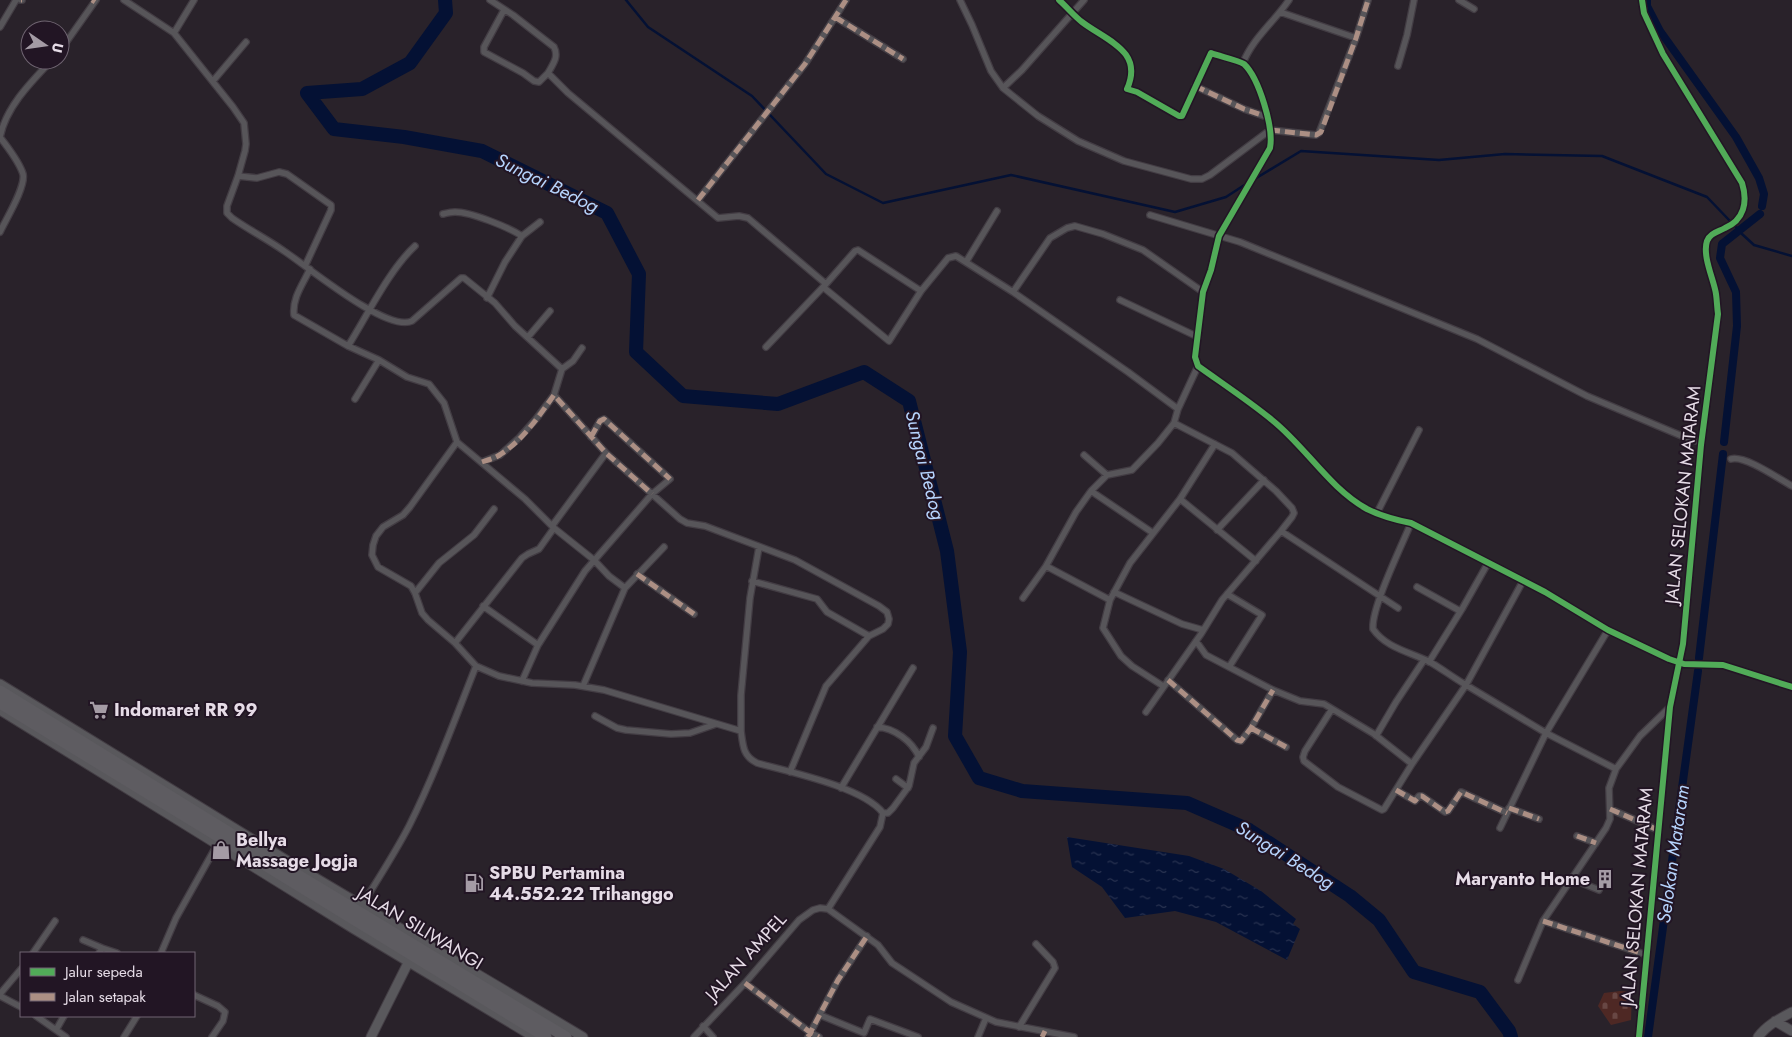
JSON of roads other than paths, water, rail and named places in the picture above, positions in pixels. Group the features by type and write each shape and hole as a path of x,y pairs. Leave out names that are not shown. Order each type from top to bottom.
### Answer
{"highway":[{"name":"JALAN SILIWANGI","path":"6,696 303,874 566,1037"},
{"name":"JALAN SILIWANGI","path":"6,696 546,1037"}],"street":[{"path":"0,27 16,0"},
{"path":"124,0 174,33 244,123 246,144 238,176 226,206 227,213 232,218 308,267 329,284 369,310 399,323 406,324 412,321 461,278 467,280 562,369"},
{"path":"174,33 194,0"},
{"path":"490,0 504,10 554,46 557,53 555,60 548,74 539,82 534,81 484,52 484,47 504,10"},
{"path":"698,200 806,64 846,0"},
{"path":"960,0 991,71 1003,88 1038,116 1078,141 1124,161 1191,179 1202,179 1210,175 1270,130 1316,135 1321,132 1368,0"},
{"path":"1060,0 1080,20 1120,47 1129,57 1132,65 1132,75 1127,89 1137,92 1180,116 1182,116 1211,53 1243,63 1265,104 1272,139 1270,148 1218,236 1211,270 1203,292 1195,357 1198,366 1272,420 1296,441 1340,489 1366,508 1411,523 1523,581 1608,630 1669,659 1682,663 1723,665 1792,687"},
{"path":"1003,88 1022,70 1084,0"},
{"path":"1243,63 1254,41 1289,0"},
{"path":"1398,66 1414,0"},
{"path":"1459,0 1474,9"},
{"name":"JALAN SELOKAN MATARAM","path":"1639,1037 1670,707 1682,663 1701,442 1718,314 1716,294 1709,266 1707,242 1713,234 1729,227 1738,220 1744,208 1745,194 1742,183 1663,54 1644,13 1642,0"},
{"path":"70,36 94,1"},
{"path":"1280,12 1356,38"},
{"path":"835,17 902,59"},
{"path":"213,81 246,42"},
{"path":"0,232 21,189 24,176 0,137 4,123 13,108 32,80 42,70"},
{"path":"548,74 568,93 718,218 739,216 748,218 889,341 921,291 948,258 956,256 1012,292 1178,408"},
{"path":"1195,86 1267,117"},
{"path":"238,176 257,178 279,172 287,174 331,205 331,210 295,298 294,315 407,377 429,384 444,403 457,442 525,499 553,527 625,588"},
{"path":"966,262 997,211"},
{"path":"443,214 455,212 468,214 512,230 522,236"},
{"path":"1150,215 1240,242 1477,339 1587,396 1689,439 1701,442"},
{"path":"487,298 505,262 522,236 540,222"},
{"path":"1012,292 1050,238 1067,228 1075,226 1103,234 1143,250 1203,292"},
{"path":"348,346 405,255 415,246"},
{"path":"766,347 825,286 855,251 858,250 921,291"},
{"path":"1120,300 1198,337"},
{"path":"528,337 550,311"},
{"path":"482,462 500,455 536,419 554,395 562,369 573,361 582,348"},
{"path":"355,399 379,360"},
{"path":"1023,598 1046,566 1076,512 1091,490 1107,475 1132,470 1174,423 1178,408 1198,366"},
{"path":"554,395 606,454 680,519 687,523 705,526 795,560 887,612 888,624 883,629 868,636 826,686 790,772"},
{"path":"522,681 538,645 585,571 652,494 670,479 604,419 600,421 591,437"},
{"path":"1146,712 1227,594 1294,513 1292,508 1264,480 1232,454 1174,423"},
{"path":"1377,513 1419,430"},
{"path":"457,442 403,515 382,527 373,545 372,555 378,567 411,586 422,613 455,643 476,666 499,676 522,681 583,686 604,690 741,731"},
{"path":"1163,686 1132,666 1121,656 1103,629 1110,600 1130,563 1180,499 1215,444"},
{"path":"455,643 522,558 539,549 606,454"},
{"path":"1084,455 1107,475"},
{"path":"1731,459 1737,458 1749,462 1792,486"},
{"path":"1217,530 1264,480"},
{"path":"1091,490 1153,533"},
{"path":"1180,499 1256,561"},
{"path":"415,594 439,563 474,535 494,509"},
{"path":"1411,523 1381,596 1373,621 1375,632 1396,648 1427,661 1546,733 1616,769"},
{"path":"1281,531 1398,608"},
{"path":"583,686 625,588 664,547"},
{"path":"759,547 752,581 741,695 743,748 749,759 757,763 841,788 866,799 883,813"},
{"path":"1376,736 1396,702 1427,661 1460,612 1488,563"},
{"path":"1046,566 1110,600"},
{"path":"637,574 694,614"},
{"path":"752,581 817,599 827,612 868,636"},
{"path":"1332,709 1302,756 1304,761 1338,787 1380,809 1384,809 1466,685 1523,581"},
{"path":"1417,587 1460,612"},
{"path":"1114,592 1182,624 1203,630"},
{"path":"1227,594 1262,615 1229,667"},
{"path":"483,606 538,645"},
{"path":"1500,828 1546,733 1608,630"},
{"path":"1196,641 1206,655 1273,690 1300,702 1318,702 1332,709 1376,736 1412,764"},
{"path":"362,905 409,826 430,781 476,666"},
{"path":"841,788 913,668"},
{"path":"1168,680 1237,740 1241,741 1251,728 1273,690"},
{"path":"0,684 6,696"},
{"path":"1518,980 1543,921 1610,819 1610,788 1616,769 1640,736 1670,707"},
{"path":"0,710 534,1037"},
{"path":"595,716 617,728 672,734 690,733 716,724"},
{"path":"877,727 892,731 912,745 919,757"},
{"path":"883,813 888,813 893,808 908,788 914,763 926,747 933,728"},
{"path":"1251,728 1286,747"},
{"path":"896,779 908,788"},
{"path":"1396,790 1414,801 1419,796 1422,796 1446,812 1461,792 1508,811 1540,819"},
{"path":"1610,810 1658,830"},
{"path":"883,813 880,827 828,909 878,945 892,964 951,1002 986,1018 1043,1034 1074,1037"},
{"path":"1577,836 1596,842"},
{"path":"160,952 176,918 218,843"},
{"path":"303,874 362,905 583,1037"},
{"path":"1572,879 1599,890"},
{"name":"JALAN AMPEL","path":"694,1037 745,983 799,920 813,910 820,908 828,909"},
{"path":"34,952 55,921"},
{"path":"1543,921 1647,955"},
{"path":"810,1035 838,980 867,936"},
{"path":"83,940 100,951"},
{"path":"1019,1027 1055,968 1053,962 1036,944"},
{"path":"371,1037 409,961"},
{"path":"20,970 0,995 20,1006"},
{"path":"745,983 810,1035 819,1037"},
{"path":"195,994 218,1006 226,1013 212,1037"},
{"path":"1758,1037 1762,1031 1775,1021 1792,1012"},
{"path":"820,1015 864,1032 870,1019 918,1037"},
{"path":"37,1017 66,1037"},
{"path":"56,1030 63,1017"},
{"path":"124,1037 135,1017"},
{"path":"978,1037 986,1018"},
{"path":"1775,1021 1792,1031"},
{"path":"703,1026 713,1037"}],"water":[{"path":"1067,837 1189,856 1224,869 1261,891 1296,919 1293,924 1300,929 1287,960 1216,922 1175,911 1125,918 1102,887 1072,867"}],"waterway":[{"name":"Sungai Bedog","path":"445,0 446,13 410,63 362,89 307,93 334,129 404,137 482,151 607,213 639,274 636,352 683,396 778,404 864,372 909,401 947,551 960,652 955,736 979,778 1022,791 1187,803 1249,830 1350,896 1379,920 1414,972 1480,992 1509,1031 1511,1037"},
{"path":"626,0 648,27 752,96 826,174 883,203 1011,175 1175,212 1226,197 1246,184"},
{"name":"Selokan Mataram","path":"1647,0 1647,6 1660,31 1736,137 1759,178 1764,194 1762,206"},
{"path":"1253,180 1301,151 1439,160 1505,154 1602,156 1707,197 1730,221"},
{"name":"Selokan Mataram","path":"1724,442 1737,326 1736,292 1720,258 1722,244 1760,214"},
{"path":"1742,234 1754,245 1792,256"},
{"name":"Selokan Mataram","path":"1699,658 1723,454"},
{"name":"Selokan Mataram","path":"1648,1037 1698,671"}],"place":[{"name":"Indomaret RR 99","path":"99,710"},
{"name":"Bellya Massage Jogja","path":"221,850"},
{"name":"Maryanto Home","path":"1605,879"},
{"name":"SPBU Pertamina 44.552.22 Trihanggo","path":"474,883"}]}
